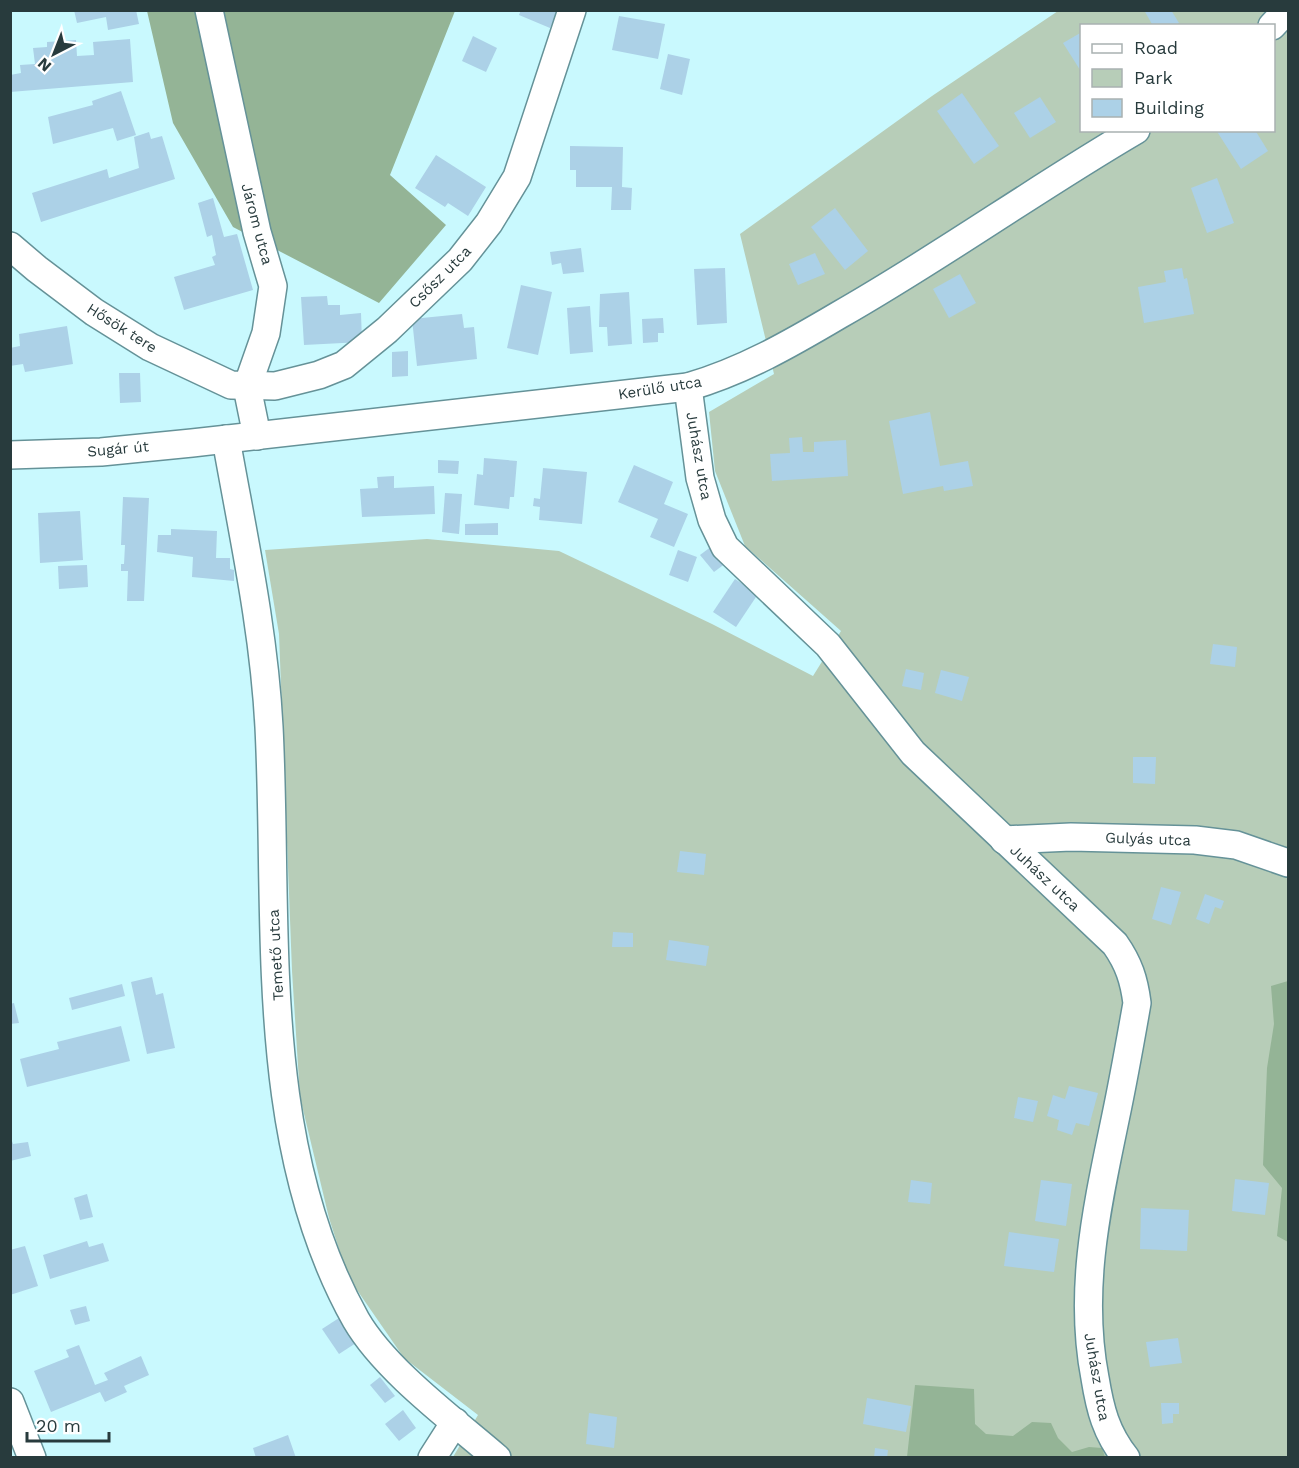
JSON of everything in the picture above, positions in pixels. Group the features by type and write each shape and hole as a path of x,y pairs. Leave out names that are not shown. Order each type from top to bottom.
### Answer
{"street":[{"name":"Járom utca","path":"209,10 257,232 270,270 272,305 266,333 247,387"},
{"name":"Csősz utca","path":"247,387 275,386 319,375 344,365 387,330 460,260 489,223 517,177 572,10"},
{"path":"1274,24 1287,10"},
{"name":"Kerülő utca","path":"226,439 688,387 727,375 781,349 946,253 1133,132"},
{"name":"Hősök tere","path":"10,246 94,312 150,347 231,385 247,387"},
{"path":"247,387 257,436"},
{"name":"Juhász utca","path":"688,387 700,478 712,520 725,547 828,645 913,753 1115,944 1127,962 1135,981 1137,1004 1094,1221 1086,1293 1089,1350 1102,1417 1112,1440 1126,1458"},
{"name":"Sugár út","path":"10,455 101,452 226,439"},
{"name":"Temető utca","path":"226,439 262,641 269,726 274,932 282,1056 294,1143 311,1218 334,1275 358,1322 378,1351 497,1458"},
{"name":"Gulyás utca","path":"1004,840 1071,837 1195,840 1236,845 1288,863"},
{"path":"10,1402 32,1458"},
{"path":"432,1458 455,1422"}],"green space":[{"path":"147,11 455,11 390,175 446,225 379,303 233,227 173,123"},
{"path":"1058,11 1288,11 1288,1457 453,1457 478,1415 404,1358 348,1277 329,1218 300,1097 292,971 279,634 265,550 427,539 559,551 712,624 813,676 841,631 745,546 715,471 709,412 774,374 740,234 932,96"},
{"path":"1288,981 1288,1242 1277,1236 1282,1188 1263,1165 1267,1068 1274,1024 1271,986"},
{"path":"915,1385 974,1389 975,1424 986,1434 1013,1436 1032,1422 1051,1423 1058,1438 1072,1452 1089,1447 1102,1448 1105,1457 907,1457"}],"building":[{"path":"74,10 136,10 139,24 108,30 106,17 77,23"},
{"path":"521,10 558,10 550,28 519,15"},
{"path":"1144,10 1171,10 1179,23 1178,24 1152,24"},
{"path":"619,16 665,24 658,59 612,50"},
{"path":"1080,33 1080,70 1063,43"},
{"path":"473,36 497,48 486,72 462,61"},
{"path":"130,39 133,82 10,92 10,75 21,73 20,65 35,64 33,48 47,47 47,42 76,40 77,56 94,55 93,42"},
{"path":"668,54 690,59 682,95 660,89"},
{"path":"121,91 136,135 117,141 113,128 53,144 48,117 93,105 92,101"},
{"path":"962,93 999,146 974,164 937,111"},
{"path":"1040,97 1056,122 1030,138 1014,113"},
{"path":"149,132 151,139 162,136 175,179 41,222 32,193 107,169 109,178 139,168 134,137"},
{"path":"1217,132 1256,132 1268,151 1241,169"},
{"path":"570,146 623,147 622,187 632,188 631,210 611,210 612,187 576,187 576,170 570,170"},
{"path":"436,155 486,187 468,216 448,203 445,207 415,188"},
{"path":"1217,178 1234,223 1207,233 1191,188"},
{"path":"213,198 224,237 237,234 253,290 184,310 174,277 215,265 212,257 216,255 212,235 207,237 198,203"},
{"path":"835,208 868,251 845,270 811,227"},
{"path":"581,248 584,272 563,274 561,263 552,265 550,252"},
{"path":"815,253 825,274 798,285 789,264"},
{"path":"725,268 727,323 697,325 694,269"},
{"path":"1182,268 1184,279 1187,278 1194,314 1144,323 1138,287 1166,282 1164,271"},
{"path":"960,274 976,303 949,318 933,289"},
{"path":"521,285 552,292 538,355 507,348"},
{"path":"629,292 632,344 608,346 607,327 599,327 600,294"},
{"path":"327,296 328,305 340,305 340,315 361,313 362,342 304,345 301,297"},
{"path":"590,306 593,352 570,354 567,308"},
{"path":"462,314 464,328 474,327 477,359 417,366 412,319"},
{"path":"663,318 664,333 658,333 658,342 643,343 642,319"},
{"path":"67,326 73,364 25,372 23,364 10,366 10,348 20,346 19,334"},
{"path":"408,351 408,376 392,377 392,352"},
{"path":"119,373 140,373 141,402 120,403"},
{"path":"930,412 940,466 968,461 973,486 944,491 943,486 903,494 889,421"},
{"path":"802,437 803,452 814,452 814,442 846,440 848,476 772,481 770,454 790,453 789,438"},
{"path":"484,458 517,461 514,497 510,497 509,509 474,505 477,474 483,475"},
{"path":"438,460 459,461 458,474 438,473"},
{"path":"634,465 673,482 664,504 688,514 674,547 650,537 658,519 618,502"},
{"path":"543,468 587,472 582,524 539,520 540,507 533,506 534,498 540,499"},
{"path":"394,476 394,488 434,486 435,514 362,517 360,489 378,488 377,477"},
{"path":"445,493 462,494 459,534 442,532"},
{"path":"123,497 149,498 144,601 127,601 128,571 121,571 121,564 124,564 125,545 121,545"},
{"path":"80,511 83,560 40,563 38,513"},
{"path":"498,523 498,535 465,535 465,524"},
{"path":"171,529 217,531 216,558 230,558 230,569 234,570 234,581 192,577 193,557 157,552 158,535 171,535"},
{"path":"716,543 730,560 714,572 700,555"},
{"path":"678,550 697,557 688,582 669,575"},
{"path":"87,565 88,587 59,589 58,566"},
{"path":"735,579 758,594 736,627 713,612"},
{"path":"1213,644 1237,647 1235,667 1210,664"},
{"path":"906,669 924,673 921,690 902,686"},
{"path":"941,670 969,677 962,701 935,693"},
{"path":"1133,757 1156,757 1155,784 1133,783"},
{"path":"680,851 706,854 704,875 677,872"},
{"path":"1161,887 1181,892 1171,925 1152,919"},
{"path":"1205,894 1224,901 1221,909 1215,907 1209,924 1196,919"},
{"path":"613,932 633,933 633,947 612,947"},
{"path":"669,940 709,946 706,966 666,960"},
{"path":"152,977 156,995 163,993 175,1048 147,1054 131,982"},
{"path":"122,984 125,996 72,1010 69,998"},
{"path":"14,1003 19,1023 10,1024 10,1004"},
{"path":"121,1026 130,1061 27,1087 20,1059 59,1049 57,1042"},
{"path":"1069,1086 1098,1093 1089,1126 1076,1123 1072,1135 1057,1130 1059,1120 1047,1116 1053,1095 1065,1099"},
{"path":"1018,1097 1038,1101 1033,1122 1014,1118"},
{"path":"11,1138 13,1144 28,1142 31,1156 10,1161"},
{"path":"1235,1179 1269,1183 1265,1215 1232,1211"},
{"path":"911,1180 932,1183 930,1204 908,1202"},
{"path":"1041,1180 1072,1184 1066,1226 1035,1221"},
{"path":"87,1194 93,1217 80,1220 74,1198"},
{"path":"1141,1208 1189,1210 1187,1251 1140,1249"},
{"path":"1009,1232 1059,1239 1054,1272 1004,1266"},
{"path":"87,1241 89,1247 103,1243 109,1261 50,1279 43,1255"},
{"path":"25,1246 38,1286 10,1295 10,1250"},
{"path":"86,1306 90,1321 75,1325 70,1310"},
{"path":"339,1318 356,1343 339,1354 322,1329"},
{"path":"1178,1338 1182,1363 1150,1367 1146,1342"},
{"path":"79,1345 95,1385 108,1380 104,1373 141,1356 149,1375 124,1386 127,1392 105,1402 100,1392 51,1412 34,1371 69,1357 66,1350"},
{"path":"380,1377 395,1396 385,1403 370,1385"},
{"path":"867,1398 911,1406 906,1432 863,1424"},
{"path":"1161,1403 1179,1403 1179,1414 1173,1414 1173,1423 1162,1424"},
{"path":"403,1410 416,1428 399,1441 385,1424"},
{"path":"589,1413 617,1417 614,1448 586,1444"},
{"path":"288,1435 296,1458 256,1458 253,1448"},
{"path":"875,1448 888,1450 887,1458 874,1458"}]}
